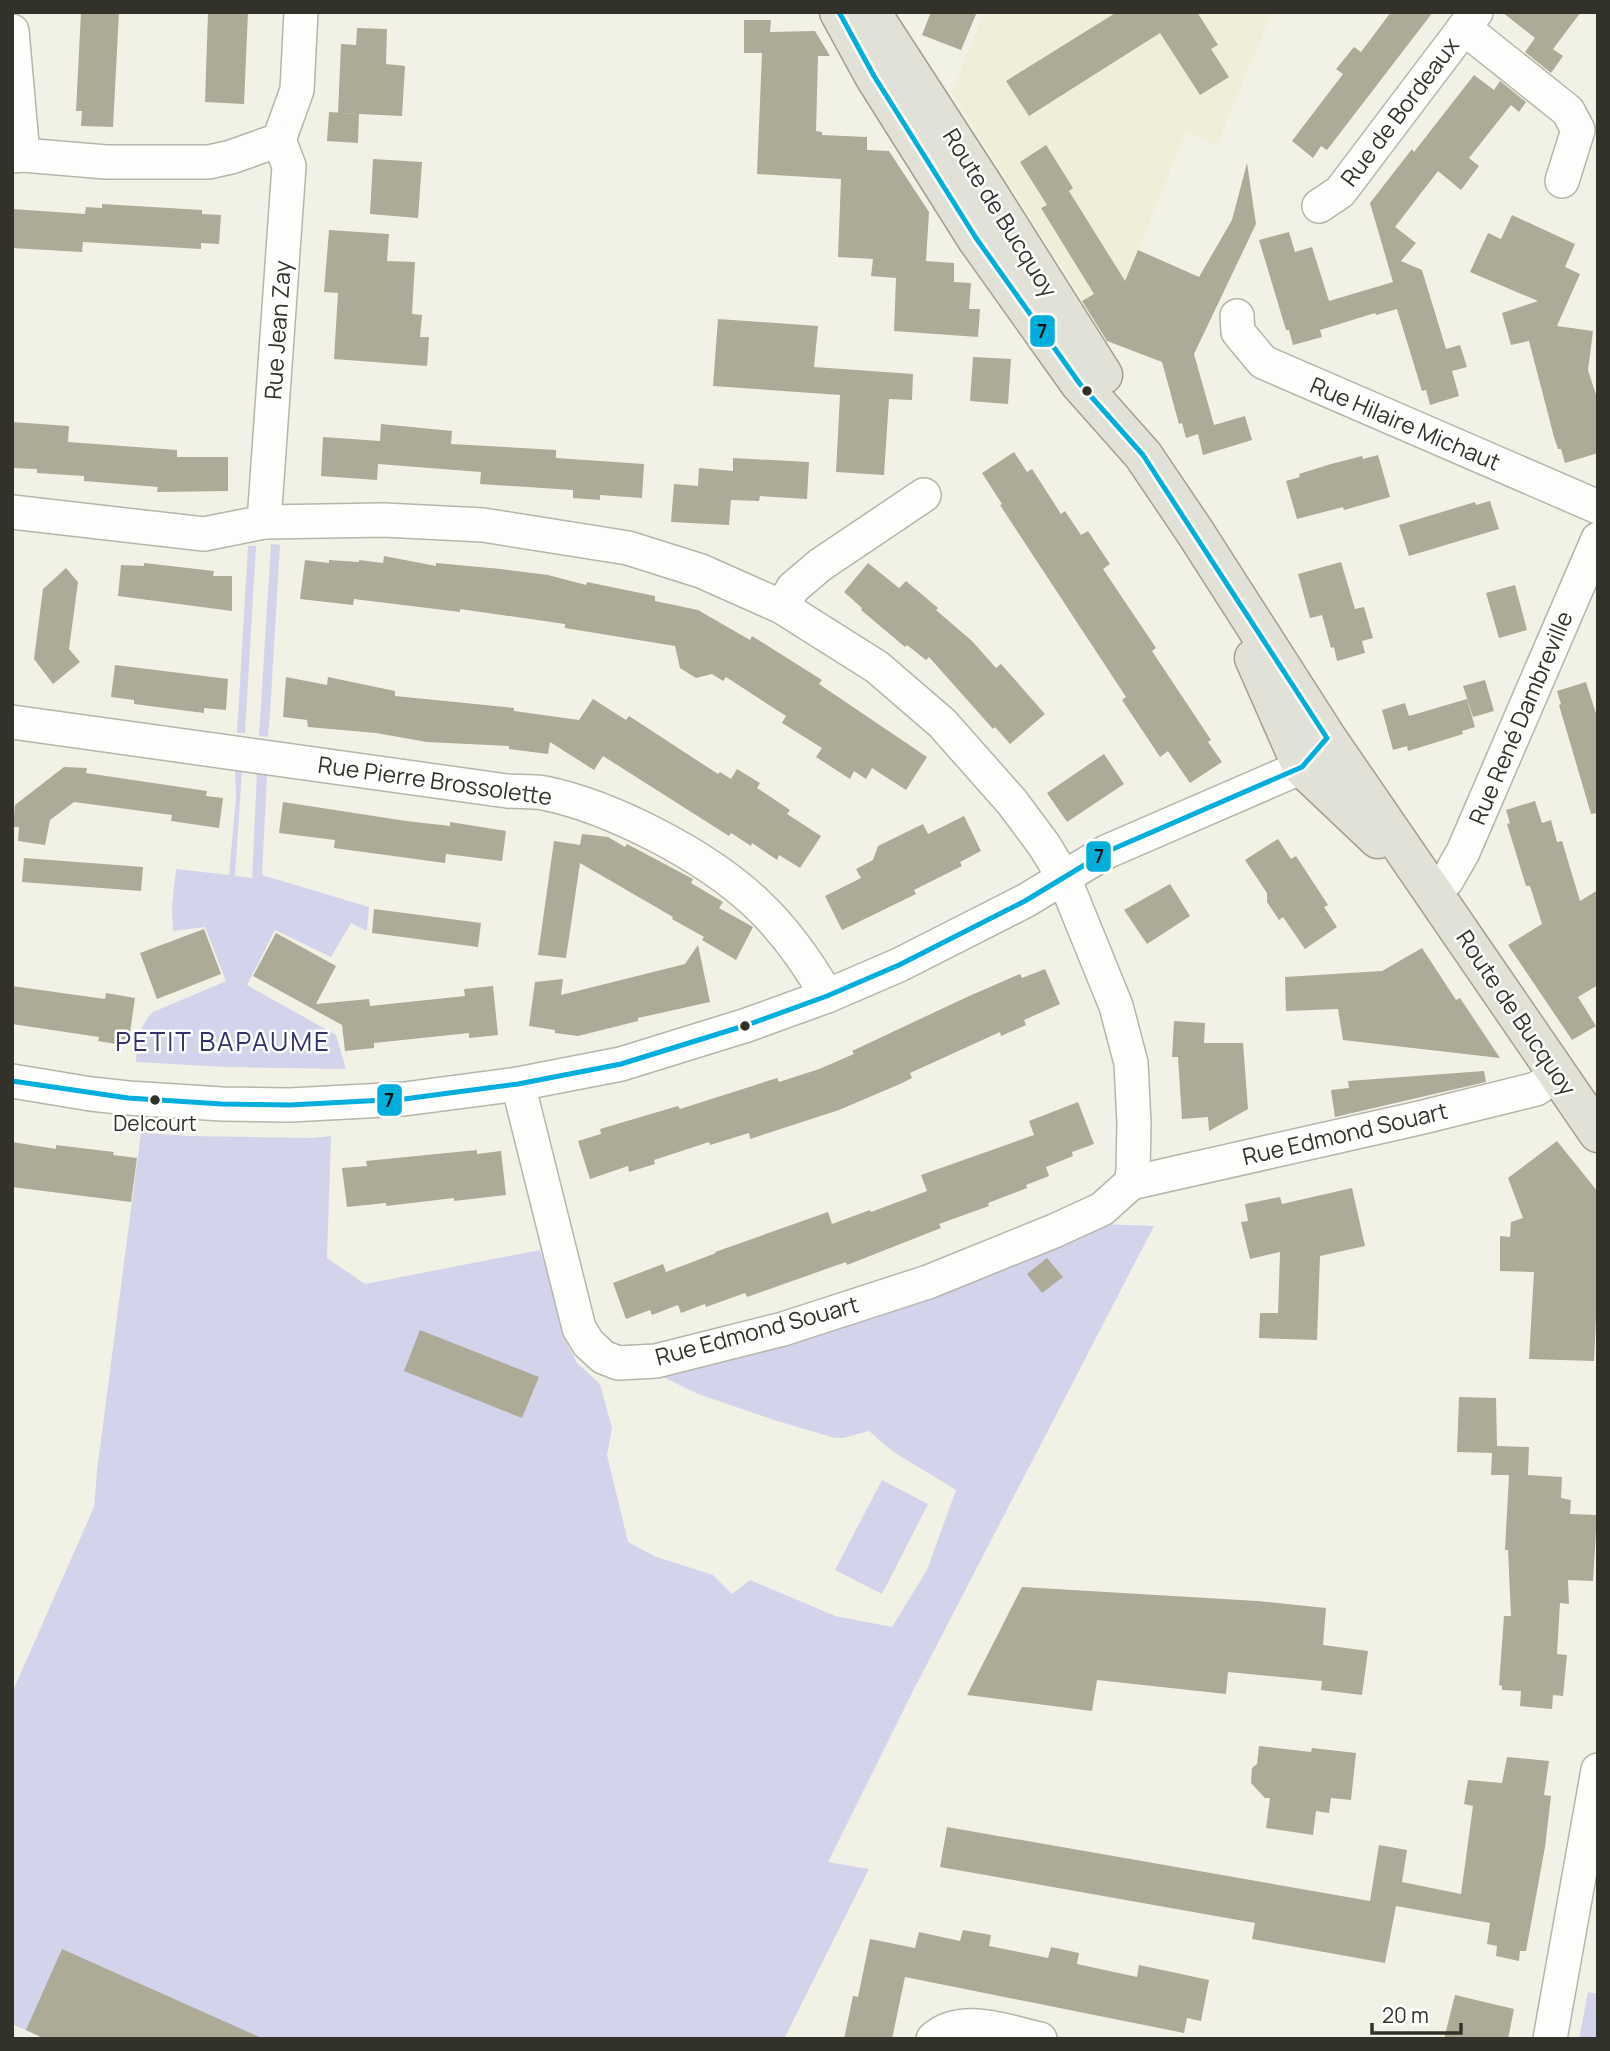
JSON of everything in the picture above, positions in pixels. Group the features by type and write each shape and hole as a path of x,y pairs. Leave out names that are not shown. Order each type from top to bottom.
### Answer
{"main road":[{"name":"Route de Bucquoy","path":"839,12 874,76 983,248 1080,384 1143,455 1328,738 1556,1075 1596,1127"},
{"name":"Route de Bucquoy","path":"871,12 1102,373 1143,455"},
{"name":"Route de Bucquoy","path":"1205,547 1302,767 1434,892"}],"street":[{"path":"12,31 18,155 106,162 209,162 279,140 297,90 301,12"},
{"path":"1470,20 1568,111 1578,130 1562,181"},
{"name":"Rue de Bordeaux","path":"1319,206 1340,192 1470,20"},
{"name":"Rue Jean Zay","path":"264,522 289,166 279,140"},
{"name":"Rue Hilaire Michaut","path":"1237,316 1238,332 1263,362 1598,508"},
{"path":"782,607 793,588 820,565 924,495"},
{"path":"13,517 204,534 264,522 384,520 483,525 628,548 701,571 782,607 877,667 942,723 1012,802 1044,845 1064,878 1116,1006 1131,1063 1134,1122 1131,1183"},
{"name":"Rue René Dambreville","path":"1434,892 1447,880 1463,852 1598,538"},
{"name":"Rue Pierre Brossolette","path":"12,722 507,791 542,793 574,802 659,836 708,864 757,903 810,968 827,996"},
{"path":"12,1081 116,1097 222,1104 290,1105 404,1100 518,1084 621,1065 827,996 899,965 1025,901 1106,852 1302,767 1328,738"},
{"path":"1302,767 1336,772 1374,806"},
{"name":"Rue Edmond Souart","path":"518,1084 579,1328 588,1343 603,1357 618,1363 656,1361 770,1332 928,1282 1041,1237 1102,1209 1131,1183 1523,1092 1545,1084 1556,1075"},
{"path":"1550,2039 1598,1770"},
{"path":"933,2039 949,2027 968,2024 1040,2039"}],"shaded area":[{"path":"984,12 1272,12 1217,145 1186,132 1104,334 952,93"},
{"path":"271,544 280,545 268,737 259,736"},
{"path":"248,546 256,546 245,733 237,733"},
{"path":"235,770 242,771 235,876 252,878 257,773 267,775 262,875 369,907 367,931 351,923 331,957 275,930 247,985 336,1035 346,1069 136,1062 142,1029 153,1012 226,981 205,927 173,931 172,906 176,869 229,875 236,797"},
{"path":"141,1132 186,1136 331,1136 327,1258 365,1284 540,1250 565,1339 577,1363 600,1384 612,1428 607,1455 628,1542 654,1556 713,1575 732,1594 750,1580 835,1616 892,1627 927,1570 956,1490 892,1451 869,1431 835,1438 698,1394 661,1376 813,1337 942,1295 1009,1268 1100,1224 1154,1226 914,1689 828,1862 869,1869 784,2039 45,2039 12,2024 12,1693 94,1507"},
{"path":"882,1480 928,1504 882,1594 835,1570"},
{"path":"1588,1992 1598,1994 1598,2039 1579,2039"}],"building":[{"path":"81,12 119,12 113,127 81,126 82,111 76,111"},
{"path":"208,12 248,12 244,104 205,102"},
{"path":"931,12 977,12 961,50 922,35"},
{"path":"1117,12 1197,12 1218,45 1211,49 1229,77 1200,95 1160,33 1029,116 1006,81"},
{"path":"1391,12 1433,12 1327,150 1321,146 1313,158 1292,141 1343,74 1336,69 1354,47 1361,52"},
{"path":"1502,12 1581,12 1553,49 1563,56 1551,73 1525,52 1535,38"},
{"path":"744,20 771,20 770,32 815,31 830,56 818,56 816,131 822,132 822,135 867,137 867,150 889,151 929,212 926,261 954,263 954,282 971,283 969,309 980,309 978,337 894,331 896,278 871,276 873,259 838,257 841,179 757,174 762,53 744,53"},
{"path":"357,28 387,29 386,64 405,66 402,116 338,113 341,44 356,45"},
{"path":"1474,75 1494,90 1500,81 1526,102 1519,112 1511,105 1469,158 1479,166 1461,190 1438,171 1395,227 1416,243 1401,261 1422,270 1446,349 1460,345 1467,367 1452,371 1459,396 1430,405 1426,390 1422,391 1397,309 1320,330 1322,337 1293,345 1259,240 1289,232 1295,252 1312,247 1329,301 1393,282 1370,203"},
{"path":"329,112 359,114 358,143 327,141"},
{"path":"1046,145 1073,188 1069,191 1125,281 1138,250 1199,277 1232,220 1247,163 1256,224 1194,354 1214,425 1245,416 1252,440 1203,455 1198,434 1186,438 1182,423 1179,424 1162,362 1107,341 1082,301 1094,294 1041,208 1047,205 1020,162"},
{"path":"373,159 422,162 418,218 370,214"},
{"path":"102,204 202,210 202,214 221,215 219,244 201,243 201,249 83,242 82,252 12,248 12,209 85,214 86,207 102,208"},
{"path":"1512,215 1575,244 1565,267 1580,274 1557,326 1593,331 1588,370 1598,401 1598,453 1565,463 1554,437 1529,341 1511,345 1502,313 1538,301 1470,272 1488,233 1501,239"},
{"path":"329,230 389,234 387,261 415,262 412,314 422,315 420,337 429,337 427,366 334,359 338,293 324,292"},
{"path":"718,319 818,326 814,367 913,374 912,400 889,399 884,475 836,472 840,395 713,386"},
{"path":"973,357 1011,359 1008,404 970,401"},
{"path":"12,422 69,426 68,442 177,450 177,457 228,457 228,491 157,492 158,487 84,481 84,476 37,473 37,469 12,468"},
{"path":"381,424 452,431 451,444 556,450 556,458 644,464 642,498 600,495 600,500 573,498 573,490 480,484 481,472 378,464 377,480 321,476 323,437 380,441"},
{"path":"1014,452 1027,472 1032,469 1061,514 1065,511 1081,535 1088,531 1110,564 1103,569 1156,648 1152,651 1211,740 1208,742 1222,762 1190,783 1168,751 1160,757 1122,700 1126,697 1000,505 1002,504 982,473"},
{"path":"1378,455 1390,497 1297,519 1286,481 1331,464"},
{"path":"733,458 809,462 807,499 760,496 759,501 731,500 729,525 671,522 674,484 698,486 699,468 733,471"},
{"path":"1490,501 1499,529 1409,556 1399,525 1475,502 1476,505"},
{"path":"384,556 436,566 436,563 548,575 586,585 587,582 655,596 655,601 698,610 750,640 752,636 822,680 819,684 927,757 906,790 872,768 866,779 854,771 850,779 816,757 822,748 782,723 786,716 726,677 723,681 712,674 696,678 680,668 675,646 565,628 565,624 460,609 460,612 354,599 353,605 300,599 305,560 383,563"},
{"path":"1341,562 1355,609 1364,607 1373,638 1362,641 1365,653 1337,661 1322,615 1310,618 1298,574"},
{"path":"144,563 214,571 213,576 232,576 232,611 118,596 121,565 144,566"},
{"path":"868,563 899,588 906,581 938,608 936,610 972,641 996,668 1001,664 1045,714 1010,744 995,727 993,729 929,657 926,660 907,645 905,647 844,592"},
{"path":"66,568 78,582 69,649 80,662 53,684 34,659 43,589"},
{"path":"1515,585 1527,630 1499,638 1486,593"},
{"path":"115,665 228,679 226,710 204,708 204,713 134,704 134,700 111,697"},
{"path":"286,677 327,685 328,677 395,691 395,696 514,708 514,711 579,720 593,699 626,720 629,716 718,774 720,772 731,779 737,769 760,783 757,788 790,810 787,814 821,836 800,868 779,855 777,860 731,833 729,836 603,756 594,770 550,742 548,754 509,749 509,746 427,742 376,733 308,727 307,720 283,717"},
{"path":"1485,680 1494,711 1473,717 1463,686"},
{"path":"1586,682 1598,720 1598,813 1591,814 1557,691"},
{"path":"1467,699 1475,727 1462,731 1463,734 1408,751 1407,746 1393,750 1382,710 1405,703 1409,716"},
{"path":"1104,754 1124,784 1067,822 1047,793"},
{"path":"64,767 87,768 86,773 207,791 206,796 223,798 219,828 171,821 172,815 74,802 50,820 45,845 18,841 19,827 13,827 15,805"},
{"path":"1535,801 1542,823 1551,820 1557,842 1562,841 1580,901 1598,890 1598,985 1578,997 1596,1026 1572,1040 1508,945 1542,924 1530,886 1526,886 1507,824 1510,823 1506,810"},
{"path":"283,802 406,821 450,826 450,822 506,831 502,861 446,854 445,863 334,848 335,840 279,833"},
{"path":"964,816 981,851 960,862 962,866 914,890 916,894 842,930 825,896 861,878 856,869 873,860 878,846 923,824 928,834"},
{"path":"582,834 608,837 625,847 627,844 693,879 691,883 723,902 719,908 753,927 736,960 702,940 704,937 672,919 673,917 580,863 566,958 538,955 554,841 580,845"},
{"path":"1278,839 1291,859 1296,856 1328,905 1324,907 1337,927 1305,949 1283,917 1279,920 1267,902 1267,893 1245,860"},
{"path":"24,858 143,867 141,891 22,882"},
{"path":"1170,884 1190,916 1147,944 1124,910"},
{"path":"374,909 481,923 478,947 372,933"},
{"path":"204,929 221,974 157,999 140,953"},
{"path":"276,933 336,966 316,1004 369,999 370,1006 465,996 464,989 493,986 498,1035 469,1038 469,1033 374,1043 374,1048 345,1051 342,1025 253,976"},
{"path":"698,945 710,1002 638,1018 638,1021 578,1036 529,1026 535,982 563,979 561,995 685,964"},
{"path":"1422,948 1456,1000 1460,998 1500,1058 1343,1040 1338,1009 1286,1011 1285,977 1382,971"},
{"path":"1045,969 1060,1004 1024,1020 1026,1025 1001,1036 1000,1032 910,1073 912,1078 900,1084 839,1110 750,1139 749,1133 710,1145 709,1142 654,1160 655,1164 629,1172 628,1166 590,1179 578,1141 601,1134 600,1129 678,1106 680,1109 777,1078 779,1082 819,1069 967,997 1020,974 1022,978"},
{"path":"12,986 105,999 106,993 135,998 128,1046 98,1041 99,1037 12,1024"},
{"path":"1174,1021 1205,1023 1204,1043 1243,1043 1248,1109 1209,1131 1208,1117 1182,1119 1178,1057 1172,1057"},
{"path":"1484,1071 1486,1082 1335,1117 1331,1090 1349,1088 1348,1081"},
{"path":"1078,1102 1094,1144 1072,1152 1073,1156 1046,1167 1049,1176 1026,1185 1027,1188 988,1203 989,1206 939,1224 941,1228 847,1265 846,1262 747,1297 745,1293 681,1313 678,1305 652,1315 650,1310 626,1319 613,1283 663,1264 666,1272 828,1212 832,1224 927,1191 921,1175 1034,1135 1029,1121"},
{"path":"1557,1141 1598,1192 1598,1318 1594,1361 1529,1359 1534,1272 1500,1271 1500,1236 1510,1237 1511,1222 1523,1218 1508,1178"},
{"path":"12,1142 56,1149 56,1145 114,1152 113,1155 137,1158 131,1202 12,1187"},
{"path":"477,1150 477,1154 501,1151 506,1195 347,1207 342,1168 367,1166 366,1161"},
{"path":"1352,1188 1365,1246 1320,1256 1317,1340 1259,1338 1260,1313 1278,1313 1280,1252 1250,1259 1241,1222 1248,1221 1245,1204 1280,1197 1282,1204"},
{"path":"1047,1258 1063,1277 1042,1293 1027,1274"},
{"path":"420,1330 539,1377 522,1418 404,1371"},
{"path":"1459,1397 1496,1398 1497,1446 1529,1447 1528,1475 1562,1477 1561,1498 1571,1500 1570,1514 1597,1515 1593,1581 1568,1580 1569,1604 1560,1603 1557,1654 1567,1655 1563,1696 1553,1695 1552,1709 1520,1706 1521,1691 1502,1690 1499,1685 1504,1616 1511,1616 1508,1550 1505,1550 1509,1475 1491,1475 1492,1453 1457,1452"},
{"path":"1022,1587 1257,1601 1326,1608 1323,1645 1368,1651 1362,1695 1321,1690 1322,1681 1228,1672 1226,1694 1097,1680 1092,1711 967,1695"},
{"path":"1259,1746 1311,1752 1312,1748 1356,1753 1351,1800 1331,1798 1329,1813 1316,1811 1313,1835 1266,1828 1270,1798 1265,1798 1251,1783 1252,1768 1257,1764"},
{"path":"1507,1757 1549,1761 1544,1795 1551,1796 1545,1847 1526,1951 1520,1951 1519,1961 1496,1956 1497,1946 1487,1944 1490,1923 1396,1906 1385,1963 1252,1939 1255,1923 940,1867 947,1827 1370,1901 1379,1845 1407,1850 1402,1882 1461,1894 1473,1806 1464,1804 1468,1780 1502,1783"},
{"path":"963,1930 991,1935 989,1946 1048,1958 1051,1947 1079,1953 1077,1964 1137,1977 1139,1965 1209,1980 1201,2021 1187,2018 1184,2033 905,1977 892,2039 844,2039 853,1996 858,1997 870,1939 915,1948 919,1932 960,1941"},
{"path":"62,1949 264,2039 45,2039 26,2030"},
{"path":"1455,1995 1514,2009 1508,2039 1444,2039"}],"transit line":[{"name":"7","path":"12,1081 128,1098 290,1105 404,1099 518,1084 621,1064 747,1025 827,996 899,965 1025,901 1106,852 1302,767 1327,738 1143,455 1080,384 976,238 874,76 839,12"}],"place":[{"name":"Delcourt","path":"155,1100"}],"district":[{"name":"PETIT BAPAUME","path":"223,1042"}]}
